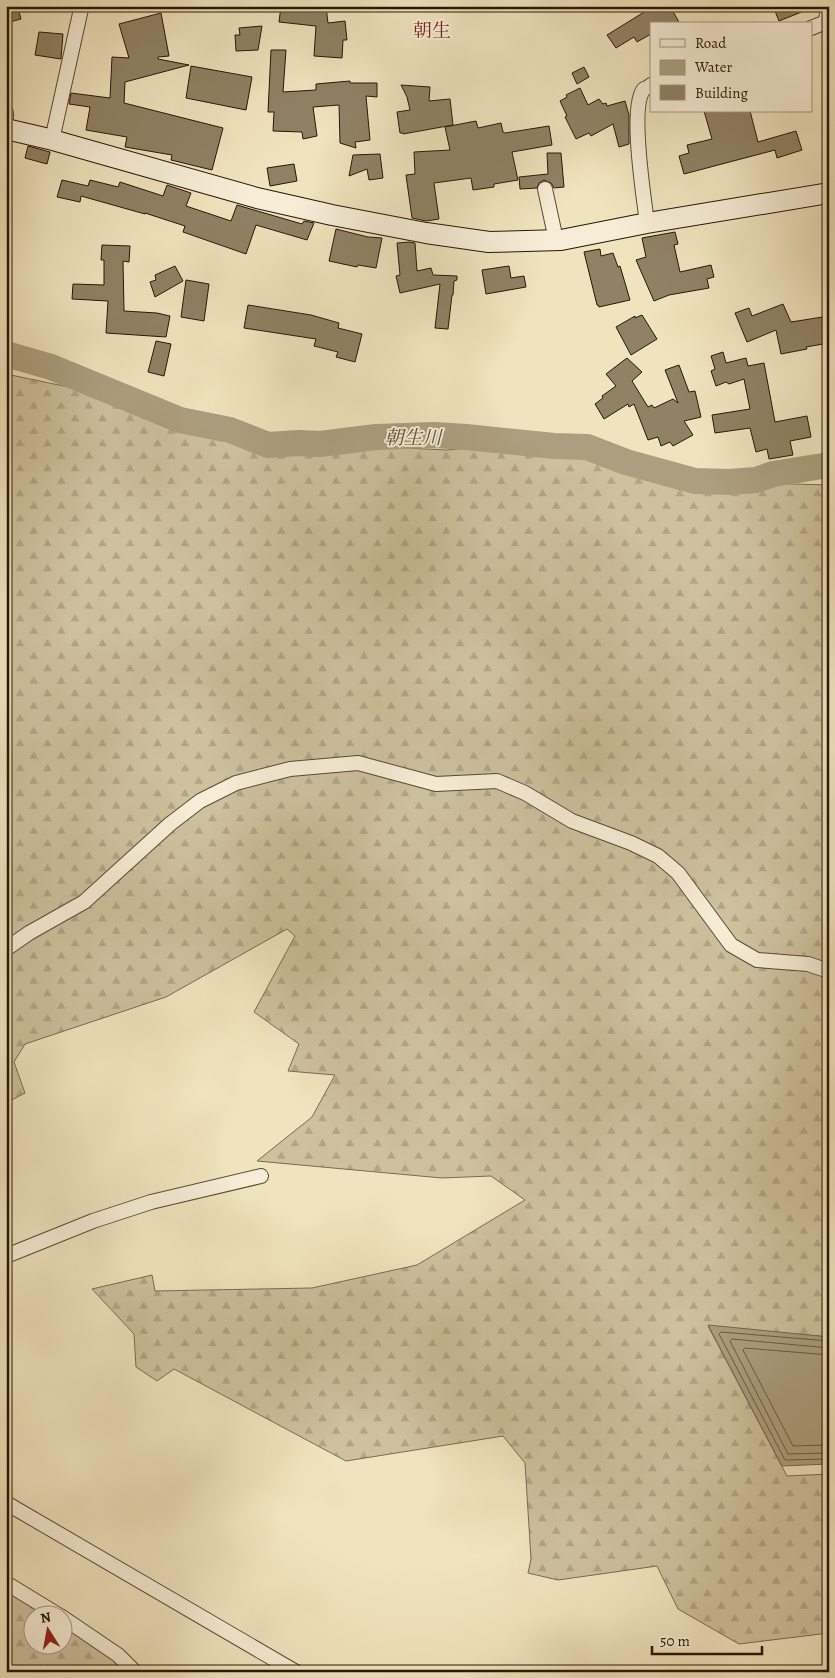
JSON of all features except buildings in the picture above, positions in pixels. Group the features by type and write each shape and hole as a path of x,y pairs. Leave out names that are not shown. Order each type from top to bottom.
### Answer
{"street":[{"path":"812,28 826,22 827,12 825,6"},
{"path":"52,140 81,8"},
{"path":"647,223 637,128 639,100 644,89 650,86"},
{"path":"6,113 6,118"},
{"path":"6,129 52,140 257,198 426,233 489,242 556,240 829,193"},
{"path":"545,189 556,240"},
{"path":"6,949 84,902 170,824 200,801 236,783 290,769 358,763 436,784 497,781 525,793 572,821 631,842 658,856 678,873 731,945 757,960 808,964 829,971"},
{"path":"6,1256 93,1221 150,1202 261,1176"},
{"path":"6,1503 296,1672"},
{"path":"6,1582 45,1606"},
{"path":"72,1624 118,1655 135,1672"}],"green space":[{"path":"6,374 131,400 180,420 298,443 447,450 555,440 659,480 829,485 829,1337 708,1326 787,1476 829,1474 829,1633 739,1644 678,1609 657,1566 558,1580 528,1573 531,1559 525,1463 503,1436 346,1461 174,1369 157,1381 136,1367 134,1334 92,1289 152,1275 155,1291 312,1288 417,1265 525,1200 491,1176 442,1178 257,1161 312,1117 335,1075 288,1071 299,1044 254,1012 295,936 287,929 166,997 25,1044 14,1062 25,1093 6,1103"},
{"path":"6,1587 37,1606 22,1606 22,1656 72,1656 72,1629 132,1672 6,1672"}],"water":[{"path":"708,1325 829,1337 829,1464 782,1466"}],"waterway":[{"name":"朝生川","path":"6,354 51,367 180,420 230,430 268,445 320,444 376,437 434,435 554,446 587,447 626,462 695,481 729,482 756,480 773,474 829,465"}],"district":[{"name":"朝生","path":"432,30"}]}
